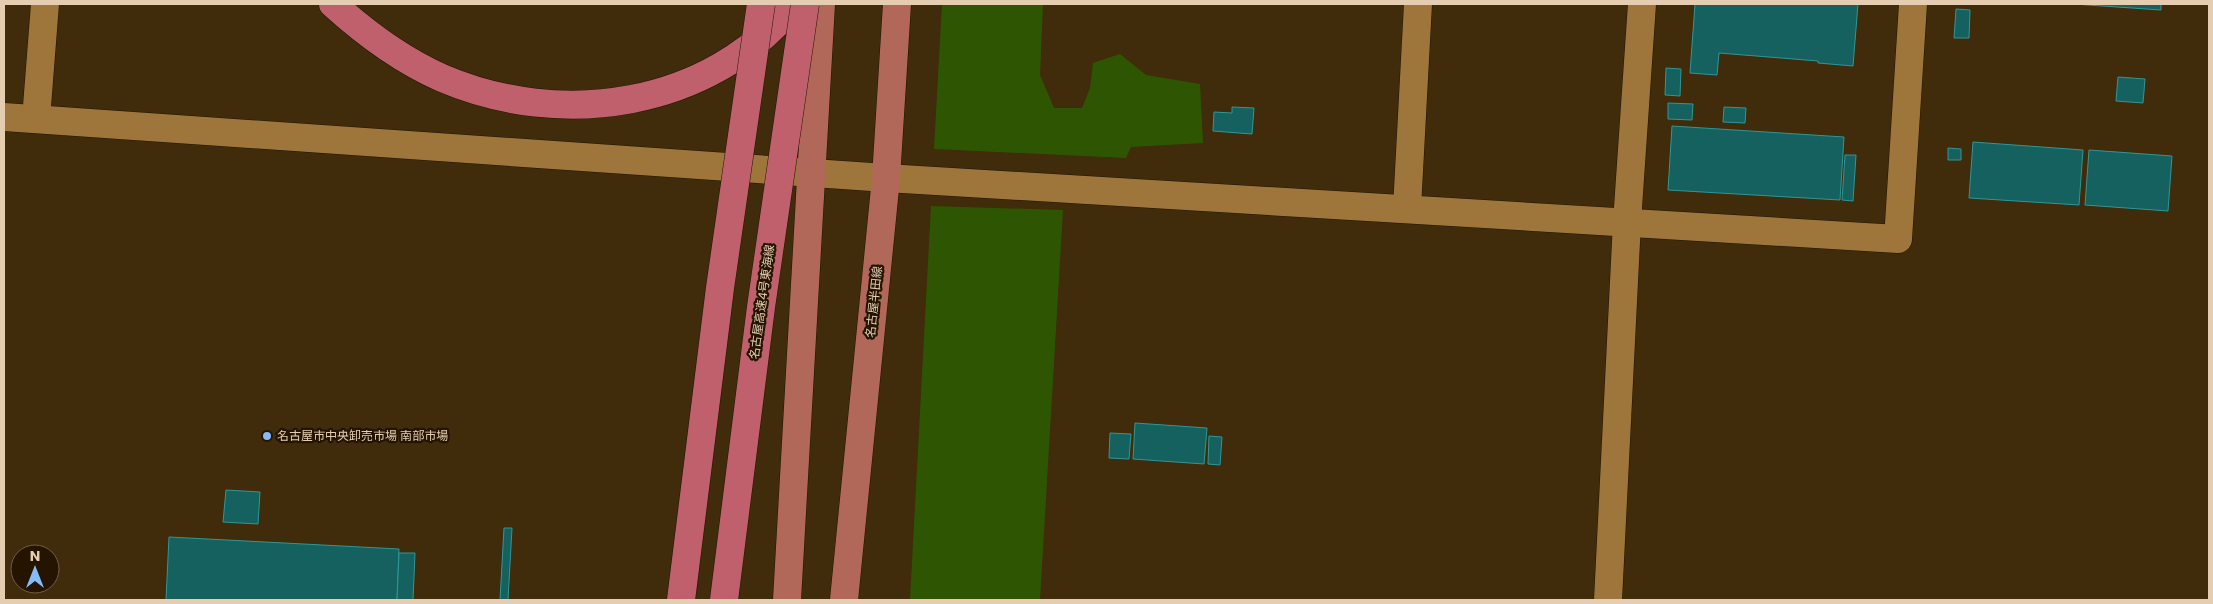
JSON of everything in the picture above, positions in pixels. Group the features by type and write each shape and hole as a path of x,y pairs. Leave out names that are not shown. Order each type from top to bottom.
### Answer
{"highway":[{"path":"332,4 367,34 405,59 442,78 481,92 520,100 562,104 603,104 637,100 697,79 727,63 758,40 794,4"},
{"path":"682,600 720,288 761,4"},
{"name":"名古屋高速4号東海線","path":"724,600 758,326 805,4"}],"main road":[{"path":"787,600 821,4"},
{"name":"名古屋半田線","path":"844,600 886,178 897,4"}],"street":[{"path":"36,119 44,4"},
{"path":"1408,208 1418,4"},
{"path":"1608,600 1626,222 1642,4"},
{"path":"4,117 886,178 1898,239 1913,4"}],"green space":[{"path":"942,4 1043,4 1040,75 1054,108 1082,108 1090,88 1093,63 1120,54 1146,75 1200,84 1203,143 1131,147 1126,158 934,149"},
{"path":"931,206 1063,210 1040,600 910,600"}],"building":[{"path":"1695,4 1858,4 1853,66 1818,63 1818,61 1719,53 1717,75 1690,73"},
{"path":"2073,4 2161,4 2161,10"},
{"path":"1956,9 1970,10 1969,38 1954,38"},
{"path":"1666,68 1681,69 1680,96 1665,95"},
{"path":"2118,77 2145,79 2143,103 2116,101"},
{"path":"1668,103 1693,104 1692,120 1668,119"},
{"path":"1232,107 1254,108 1252,134 1213,131 1214,112 1232,113"},
{"path":"1724,107 1746,108 1745,123 1723,122"},
{"path":"1672,126 1844,137 1840,200 1668,190"},
{"path":"1973,142 2083,150 2079,205 1969,198"},
{"path":"1948,148 1961,149 1961,160 1948,160"},
{"path":"2089,150 2172,156 2168,211 2085,205"},
{"path":"1845,155 1856,155 1853,201 1842,200"},
{"path":"1135,423 1207,428 1204,464 1133,459"},
{"path":"1110,433 1131,434 1129,459 1109,458"},
{"path":"1209,436 1222,437 1220,465 1208,464"},
{"path":"226,490 260,492 258,524 223,522"},
{"path":"504,528 512,528 508,600 500,600"},
{"path":"169,537 399,549 397,600 166,600"},
{"path":"399,553 415,553 413,600 397,600"}],"place":[{"name":"名古屋市中央卸売市場 南部市場","path":"267,436"}]}
